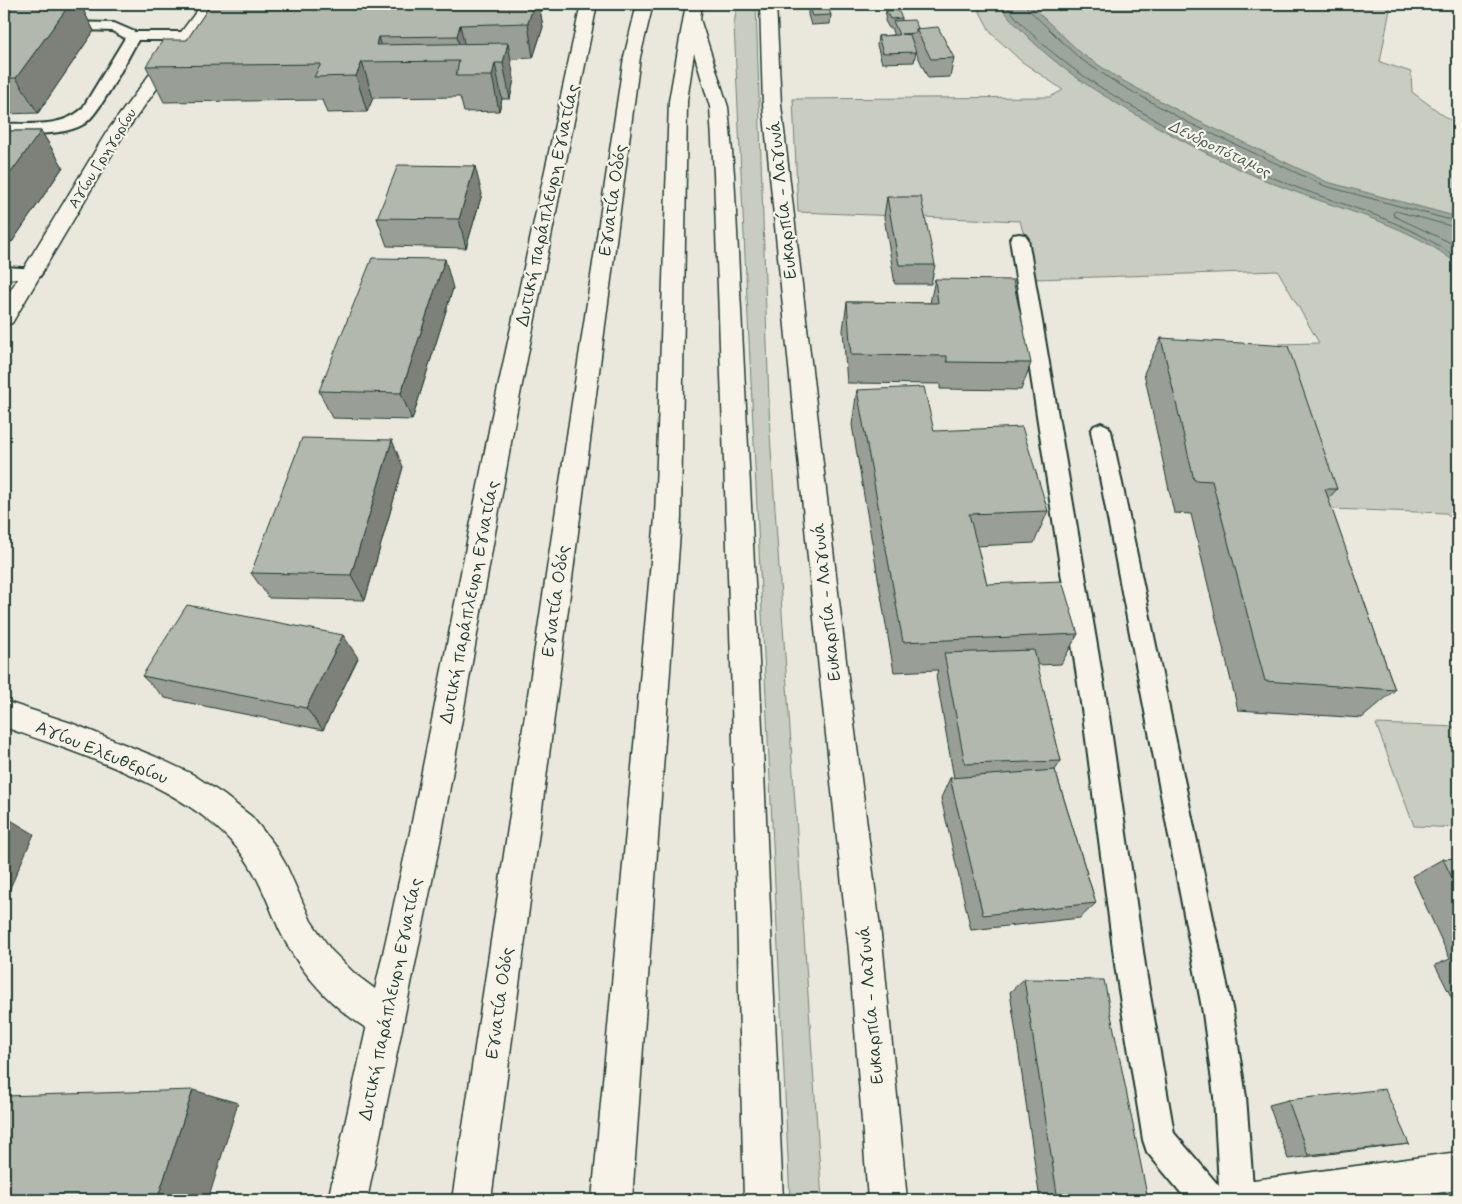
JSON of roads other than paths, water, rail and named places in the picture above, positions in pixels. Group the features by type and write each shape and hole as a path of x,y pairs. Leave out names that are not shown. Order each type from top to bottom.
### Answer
{"main road":[{"name":"Αγίου Γρηγορίου","path":"4,318 33,273 115,133 184,36 210,4"},
{"name":"Δυτική παράπλευρη Εγνατίας","path":"347,1200 426,832 507,401 589,4"},
{"name":"Εγνατία Οδός","path":"471,1200 632,57 645,4"},
{"name":"Ευκαρπία - Λαγυνά","path":"768,4 773,114 833,669 866,951 888,1200"},
{"path":"612,1200 668,518 678,101 693,10"},
{"path":"693,10 719,107 724,174 745,651 764,1200"},
{"name":"Αγίου Ελευθερίου","path":"4,714 147,767 210,802 240,827 262,854 308,949 327,972 356,1000 386,1020"},
{"path":"1254,1200 1458,1171"}],"lane":[{"path":"50,26 114,26 133,36 184,36"},
{"path":"4,129 60,127 69,125 84,117 133,36"},
{"path":"1019,239 1096,716 1131,972 1159,1140 1209,1200"},
{"path":"4,274 33,273"},
{"path":"1101,431 1218,1013 1230,1097 1237,1200"}],"water":[{"name":"Δενδροπόταμος","path":"1000,4 1029,4 1082,54 1118,78 1192,118 1327,182 1458,217 1458,265 1440,251 1401,230 1293,191 1234,167 1140,117 1095,90 1053,60 1027,36"}]}
